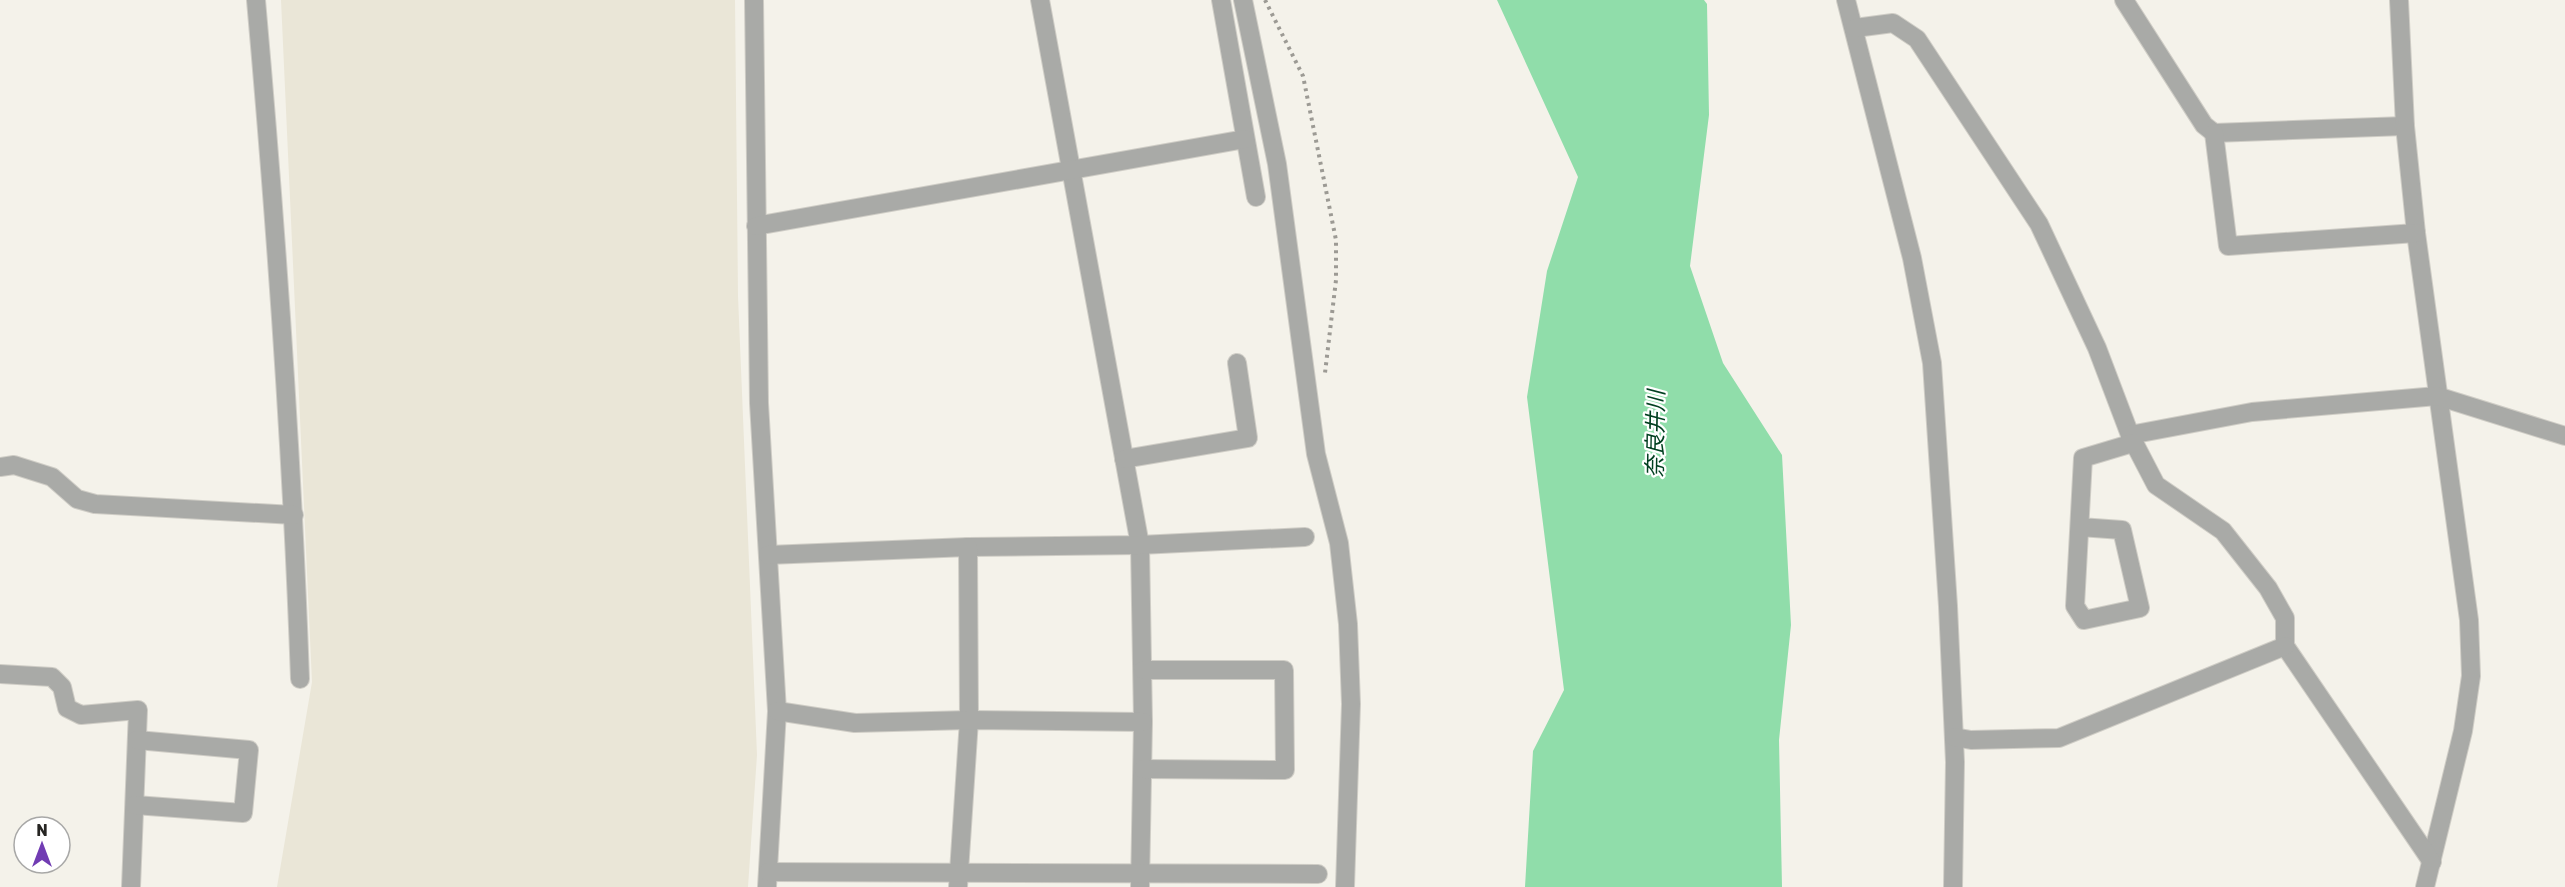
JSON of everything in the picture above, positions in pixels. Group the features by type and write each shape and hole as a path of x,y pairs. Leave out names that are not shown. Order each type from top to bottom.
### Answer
{"street":[{"path":"256,0 272,178 294,515 300,679"},
{"path":"754,0 759,403 777,711 767,880 1141,880 1318,874"},
{"path":"1040,0 1140,545 1143,670 1141,880"},
{"path":"1221,0 1256,197"},
{"path":"1243,0 1277,164 1316,454 1340,555 1348,624 1351,704 1345,887"},
{"path":"1846,0 1912,258 1932,363 1954,737 1953,887"},
{"path":"2124,0 2204,125 2214,133 2405,126"},
{"path":"2399,0 2405,126 2416,233 2469,620 2471,676 2463,731 2425,887"},
{"path":"1854,28 1893,23 1917,39 2039,224 2097,348 2131,439 2156,485 2223,531 2268,588 2285,618 2285,646 2432,862"},
{"path":"2214,133 2228,246 2416,233"},
{"path":"756,226 1245,139"},
{"path":"1124,459 1248,438 1237,363"},
{"path":"2080,527 2122,530 2140,608 2084,620 2075,606 2083,458 2131,439 2252,412 2437,396 2565,436"},
{"path":"0,467 14,465 52,477 77,499 95,504 294,515"},
{"path":"768,555 968,547 1140,545 1305,537"},
{"path":"959,880 969,720 968,547"},
{"path":"1954,737 1971,740 2059,738 2285,646"},
{"path":"1143,670 1284,670 1285,770 1143,769"},
{"path":"0,674 52,677 62,687 67,708 81,715 138,710 131,887"},
{"path":"777,711 855,723 969,720 1143,722"},
{"path":"135,805 243,813 249,750 137,740"}],"path":[{"path":"1265,0 1303,76 1336,240 1336,280 1324,377"}],"shaded area":[{"path":"281,0 735,0 738,296 757,755 748,887 277,887 312,682"}],"water":[{"name":"奈良井川","path":"1497,0 1704,0 1707,4 1709,115 1690,266 1723,363 1782,455 1791,625 1779,740 1782,887 1525,887 1533,751 1564,690 1527,397 1547,271 1578,177"}]}
